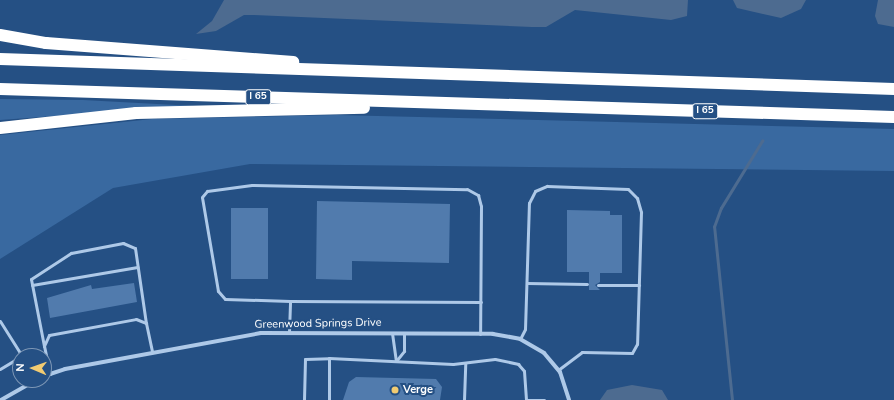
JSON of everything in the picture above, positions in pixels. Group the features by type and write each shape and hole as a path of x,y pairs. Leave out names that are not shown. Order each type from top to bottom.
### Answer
{"highway":[{"path":"0,35 46,43 454,75"},
{"path":"0,59 894,89"},
{"name":"I 65","path":"0,89 894,117"},
{"path":"0,128 136,113 517,106"}],"street":[{"name":"Greenwood Springs Drive","path":"52,374 152,352 238,336 289,332 480,334 520,339 544,353 558,370"},
{"path":"558,370 570,400"},
{"path":"1,400 22,388"}],"lane":[{"path":"480,334 481,302 482,206 478,195 467,189 252,185 207,192 202,198 218,291 225,299 290,301 481,302"},
{"path":"520,339 525,329 530,203 535,191 547,186 628,189 637,198 640,212 638,344 632,353 582,352 558,370"},
{"path":"44,346 31,279 72,253 123,243 135,248 146,323 152,352"},
{"path":"32,285 138,267"},
{"path":"527,283 586,284"},
{"path":"598,285 639,286"},
{"path":"289,332 290,301"},
{"path":"44,346 49,335 136,319 146,323"},
{"path":"0,320 16,348"},
{"path":"392,332 396,361"},
{"path":"396,361 404,351 404,333"},
{"path":"329,358 329,400"},
{"path":"304,400 306,359 329,358 465,363 495,359 518,364 526,380 526,400 544,400"},
{"path":"0,369 12,362"},
{"path":"464,400 465,363"}],"shaded area":[{"path":"224,0 688,0 687,16 671,20 575,10 546,27 244,15 216,31 196,34 212,21"},
{"path":"733,0 806,0 801,9 781,18 737,8"},
{"path":"878,0 894,0 894,27 878,24 875,16"},
{"path":"0,99 83,100 194,106 0,120"},
{"path":"337,115 894,129 894,171 250,164 113,188 0,259 0,135 152,119"},
{"path":"632,385 662,390 668,400 600,400 607,390"}],"building":[{"path":"317,201 450,204 449,263 352,261 352,280 316,279"},
{"path":"231,208 268,208 268,279 231,279"},
{"path":"567,210 610,211 610,215 622,215 622,273 600,273 600,282 595,285 600,290 589,290 589,272 567,272"},
{"path":"134,283 137,302 50,318 47,298 91,285 92,289"},
{"name":"Verge","path":"356,377 436,379 442,387 440,400 343,400 349,382"}],"waterway":[{"path":"732,400 714,227 721,208 762,141"}],"place":[{"name":"Verge","path":"395,390"}]}
